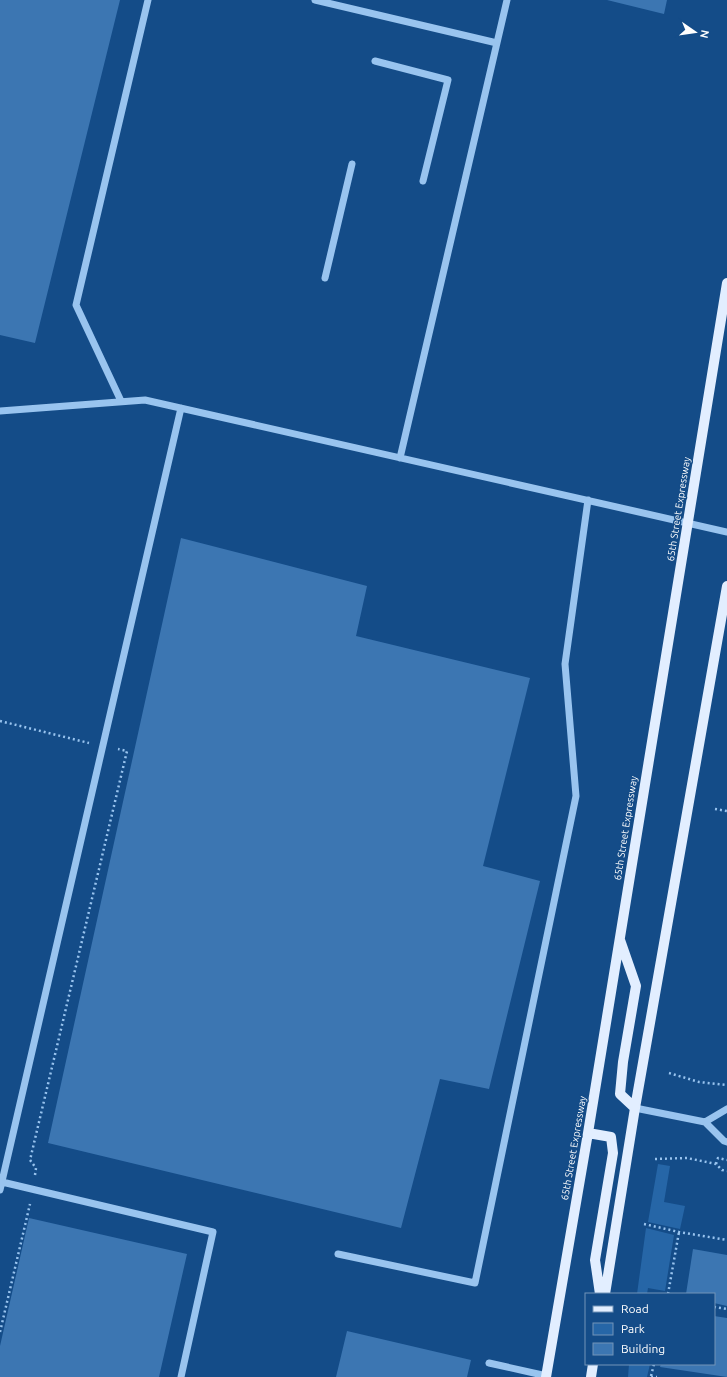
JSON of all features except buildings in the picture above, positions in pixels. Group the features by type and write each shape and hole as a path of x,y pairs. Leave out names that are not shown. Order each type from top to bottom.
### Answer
{"main road":[{"name":"65th Street Expressway","path":"546,1376 588,1133 727,283"},
{"path":"605,1293 635,1108 727,586"},
{"path":"620,938 636,986 623,1062 620,1094 635,1108"},
{"path":"588,1133 611,1137 613,1153 595,1260 600,1293"},
{"path":"591,1377 594,1365"}],"street":[{"path":"121,401 76,305 148,0"},
{"path":"315,0 497,43"},
{"path":"400,458 507,0"},
{"path":"375,61 448,80 423,181"},
{"path":"325,278 352,164"},
{"path":"0,411 145,400 727,532"},
{"path":"0,1190 180,408"},
{"path":"338,1254 476,1283 576,796 565,664 588,500"},
{"path":"635,1108 705,1122 724,1141 727,1142"},
{"path":"705,1122 727,1109"},
{"path":"2,1182 213,1232 181,1377"},
{"path":"489,1363 546,1376"}],"path":[{"path":"715,809 727,811"},
{"path":"669,1073 699,1082 727,1085"},
{"path":"655,1159 687,1158 716,1164 722,1170 727,1171"},
{"path":"716,1164 718,1158 727,1160"},
{"path":"644,1224 679,1232 727,1240"},
{"path":"668,1293 679,1232"},
{"path":"715,1307 727,1309"},
{"path":"654,1365 651,1377 657,1377"}],"green space":[{"path":"658,1164 670,1166 664,1202 685,1206 680,1229 648,1222"},
{"path":"646,1228 674,1235 665,1291 648,1288 647,1293 637,1293"},
{"path":"629,1365 650,1365 647,1377 628,1377"}]}
